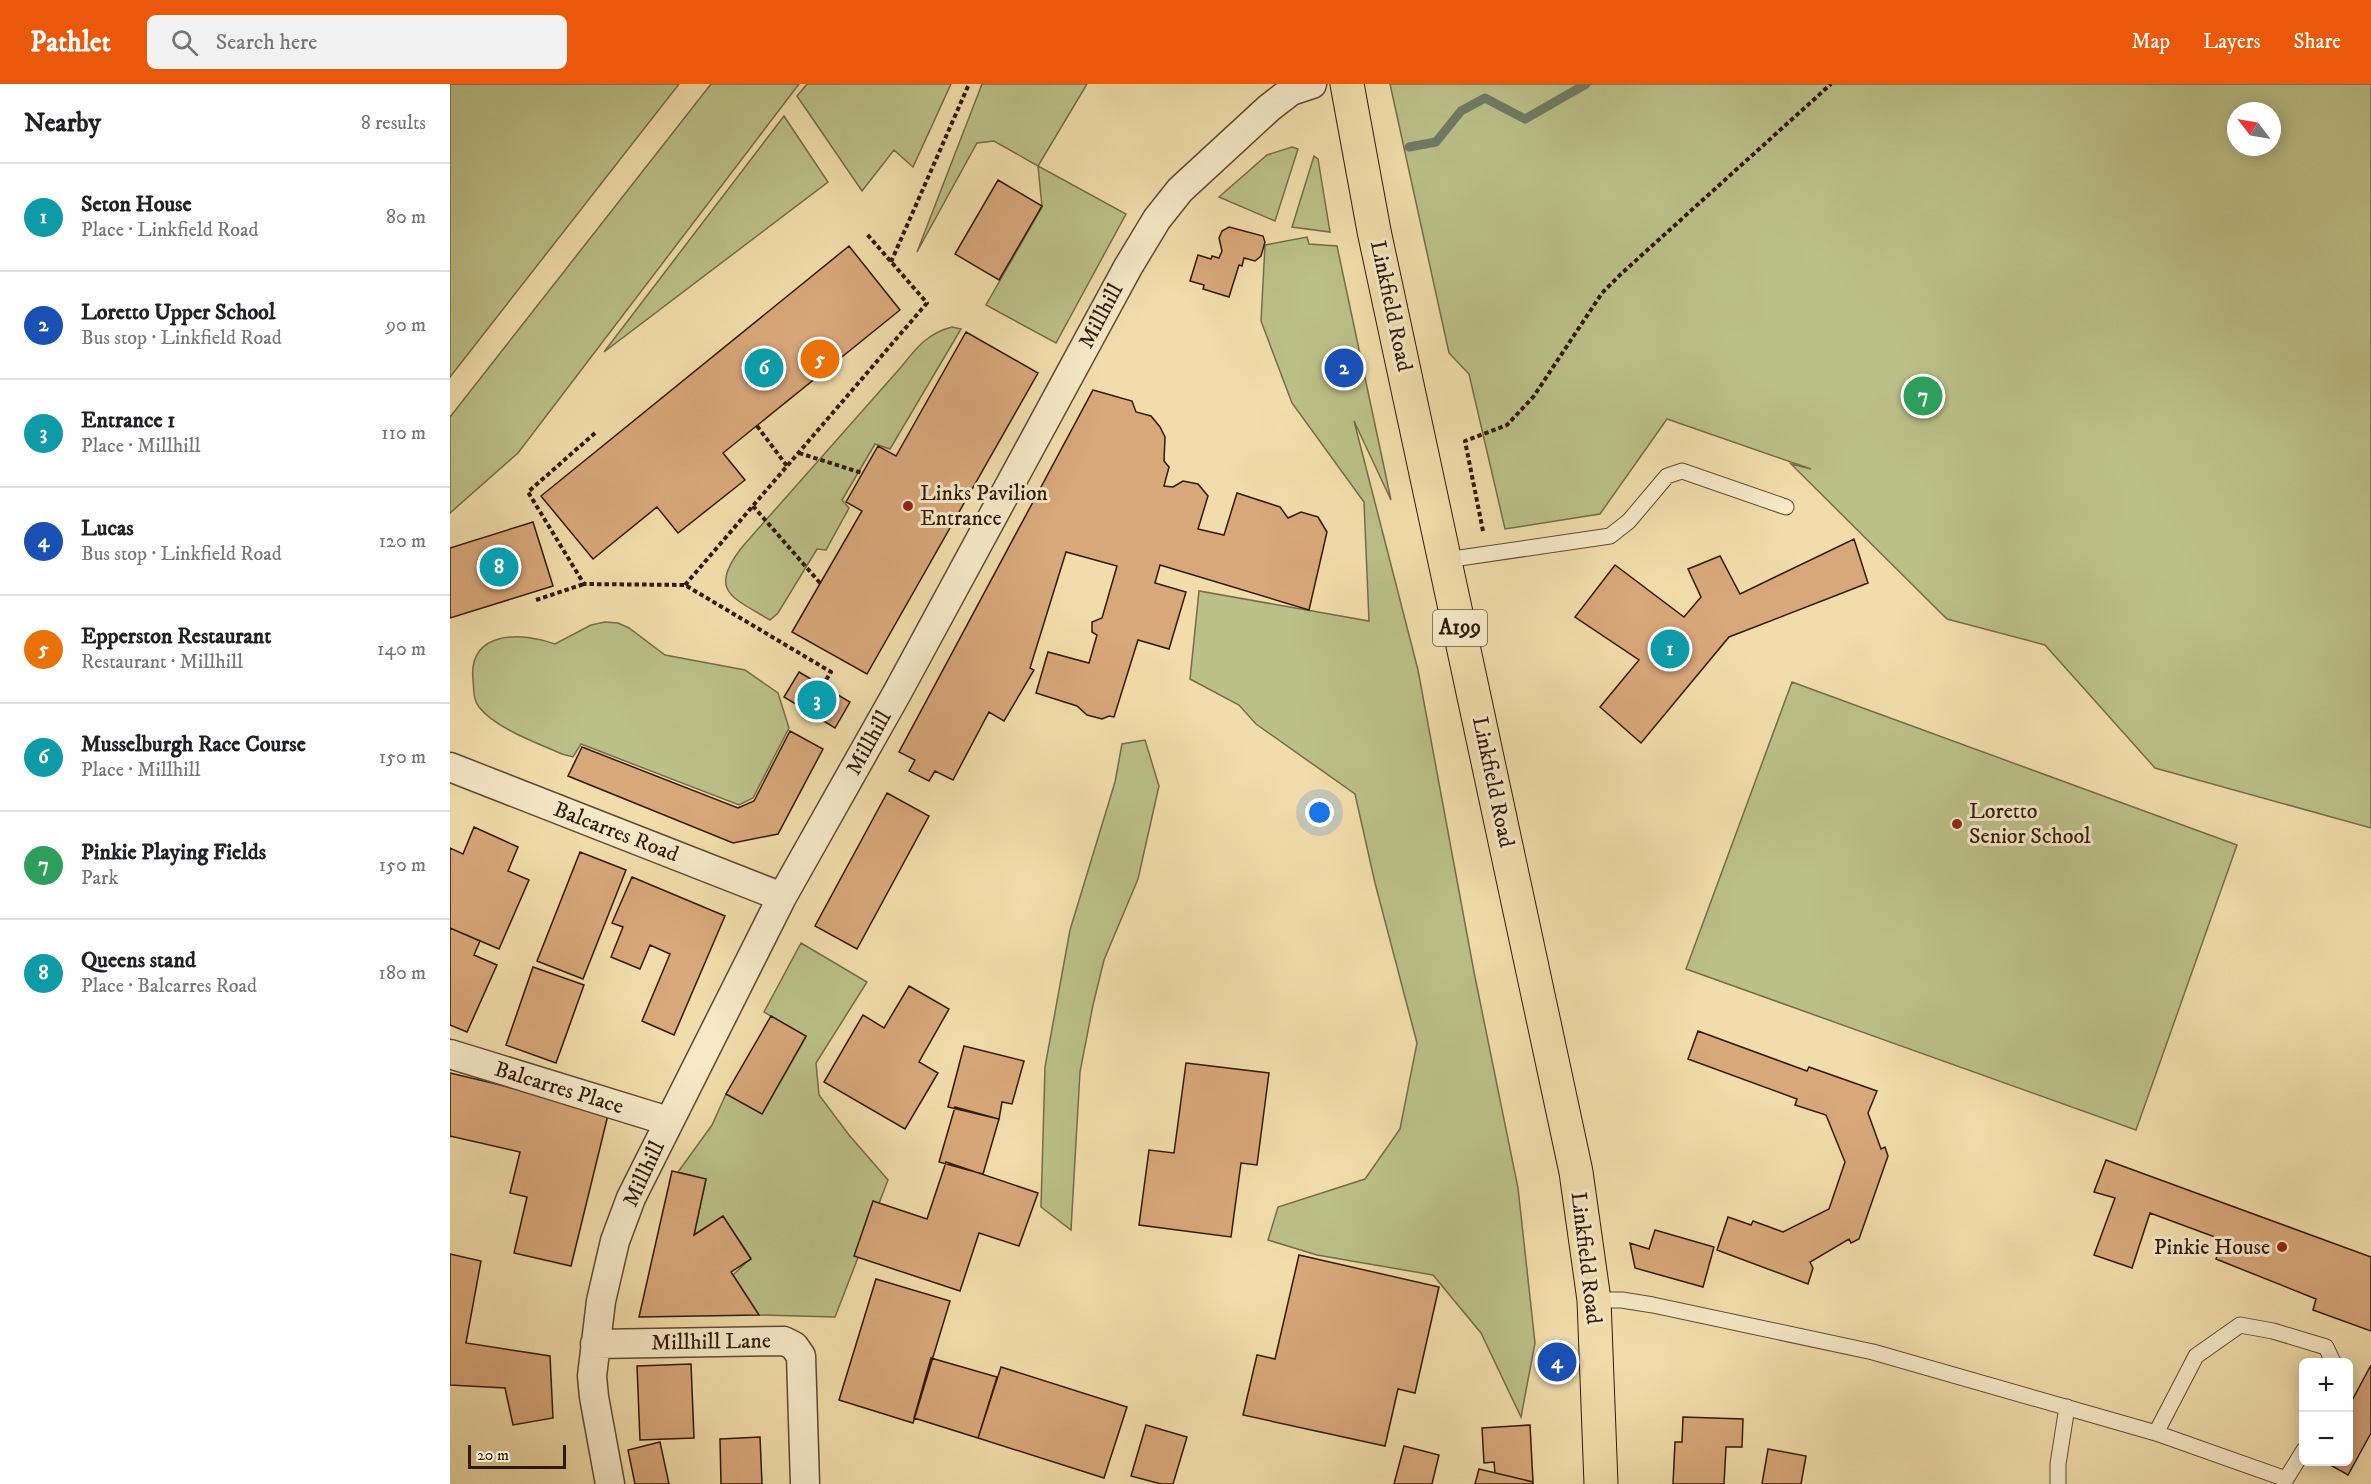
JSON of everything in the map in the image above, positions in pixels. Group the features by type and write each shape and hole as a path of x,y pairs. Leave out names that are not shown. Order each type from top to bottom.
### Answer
{"main road":[{"name":"Linkfield Road","path":"1347,84 1374,231 1576,1172 1594,1300 1601,1484"}],"street":[{"name":"Millhill","path":"610,1484 592,1376 601,1301 615,1242 631,1198 668,1121 782,897 897,693 1128,267 1157,219 1180,190 1252,122 1292,91 1312,84"},
{"name":"Balcarres Road","path":"450,767 782,897"},
{"name":"Balcarres Place","path":"450,1054 668,1121"},
{"name":"Millhill Lane","path":"595,1344 784,1341 794,1346 801,1356 804,1484"}],"lane":[{"path":"1446,560 1610,536 1629,521 1667,476 1682,471 1786,507"},
{"path":"1594,1300 1622,1300 1653,1305 1873,1352 2156,1433 2285,1481 2299,1458"},
{"path":"2156,1433 2196,1356 2240,1325 2273,1331 2326,1347 2331,1358"},
{"path":"2058,1484 2058,1464 2067,1407"}],"path":[{"path":"891,262 969,84"},
{"path":"1487,555 1465,441 1507,425 1534,396 1602,293 1831,84"},
{"path":"685,585 927,303 866,233"},
{"path":"757,426 787,466"},
{"path":"584,584 528,492 595,432"},
{"path":"799,453 862,473"},
{"path":"753,506 820,583"},
{"path":"536,600 584,584 685,585 831,672 822,686"}],"green space":[{"path":"450,84 679,84 450,377"},
{"path":"711,84 799,84 518,453 450,513 450,417"},
{"path":"807,84 951,84 913,167 894,150 862,191 797,96"},
{"path":"982,84 1087,84 1038,166 994,141 977,143 917,252"},
{"path":"1390,84 2371,84 2371,828 2155,768 2045,645 1947,619 1791,464 1811,469 1667,419 1600,514 1505,529 1469,374 1449,353"},
{"path":"784,116 828,182 604,352"},
{"path":"1292,147 1298,149 1275,221 1219,197 1267,155"},
{"path":"1314,156 1318,159 1330,232 1292,227"},
{"path":"1038,166 1126,214 1056,343 986,305 1042,207"},
{"path":"1307,237 1309,244 1337,246 1391,500 1354,421 1418,670 1474,972 1518,1188 1535,1343 1521,1417 1481,1333 1433,1275 1317,1255 1268,1240 1278,1207 1365,1179 1400,1129 1417,1043 1375,883 1355,794 1256,724 1239,705 1190,679 1199,591 1369,621 1364,502 1292,403 1261,321 1265,245"},
{"path":"952,327 961,329 890,449 875,444 842,500 849,508 826,550 817,549 778,613 770,620 735,598 726,583 727,573 732,561 743,546 918,347 929,337"},
{"path":"605,622 618,623 629,628 665,655 745,670 778,693 789,728 753,798 739,805 581,744 573,757 562,754 495,722 477,704 473,680 474,664 479,652 488,643 513,637 542,640 555,644 591,625"},
{"path":"1792,682 2237,845 2136,1130 1686,969"},
{"path":"1145,740 1159,786 1138,879 1104,960 1093,1005 1080,1072 1071,1230 1041,1207 1045,1067 1070,930 1115,782 1122,744"},
{"path":"801,943 867,982 816,1063 819,1095 849,1135 888,1180 835,1317 759,1315 733,1275 751,1258 723,1216 694,1235 706,1179 678,1172 712,1125 726,1094 762,1114 806,1037 764,1012"}],"building":[{"path":"998,180 1042,206 999,280 955,254"},
{"path":"1229,227 1263,236 1265,242 1261,256 1255,261 1244,258 1242,266 1239,265 1229,297 1203,289 1204,285 1190,281 1198,255 1211,259 1212,256 1219,258 1222,251 1219,238 1222,231"},
{"path":"849,246 900,310 723,453 745,480 678,533 657,507 593,559 541,496"},
{"name":"Links Pavilion Entrance","path":"966,332 1038,373 867,674 792,632 862,511 846,502 878,446 896,456"},
{"path":"1093,390 1132,401 1136,412 1151,416 1160,427 1165,437 1164,461 1169,467 1164,486 1173,487 1183,481 1198,484 1208,496 1198,529 1224,535 1237,493 1280,507 1288,518 1301,512 1318,517 1327,532 1309,610 1160,565 1155,583 1186,592 1169,649 1138,640 1114,717 1109,716 1102,719 1087,715 1077,706 1036,693 1048,652 1089,663 1097,635 1092,632 1092,622 1102,618 1117,566 1066,552 1030,668 1034,670 1004,721 989,712 953,780 935,771 929,781 909,771 915,760 899,752"},
{"path":"533,522 553,586 450,618 450,548"},
{"path":"1854,539 1868,583 1729,637 1641,743 1600,707 1639,660 1575,617 1615,565 1684,617 1701,597 1688,569 1720,556 1740,594"},
{"path":"799,672 850,702 835,728 784,697"},
{"path":"790,731 823,749 778,834 733,843 568,776 582,747 738,808 754,801"},
{"path":"887,793 929,816 857,949 815,926"},
{"path":"474,827 518,847 508,871 529,880 499,949 450,928 450,848 463,854"},
{"path":"580,852 626,870 583,979 537,961"},
{"path":"632,877 725,916 674,1035 642,1021 670,954 650,945 640,969 611,957 623,927 612,923"},
{"path":"450,928 480,941 474,955 497,965 467,1032 450,1025"},
{"path":"533,967 584,985 556,1063 506,1045"},
{"path":"909,986 949,1009 919,1062 938,1073 905,1129 824,1082 863,1015 884,1028"},
{"path":"771,1016 806,1036 762,1114 726,1094"},
{"path":"1698,1031 1807,1071 1809,1067 1877,1091 1868,1113 1881,1149 1885,1147 1888,1156 1859,1239 1851,1243 1849,1239 1810,1262 1813,1268 1808,1284 1717,1250 1728,1217 1751,1225 1753,1221 1783,1232 1829,1209 1845,1162 1826,1115 1795,1105 1797,1099 1688,1059"},
{"path":"964,1046 1024,1061 1012,1104 1002,1102 999,1119 948,1107"},
{"path":"1186,1063 1269,1073 1257,1165 1241,1163 1231,1237 1139,1225 1149,1150 1174,1153"},
{"path":"450,1073 609,1111 571,1266 514,1253 527,1197 510,1193 520,1152 450,1136"},
{"path":"955,1107 999,1119 983,1174 939,1162"},
{"name":"Pinkie House","path":"2106,1160 2371,1257 2371,1331 2313,1310 2316,1299 2216,1259 2223,1240 2150,1213 2132,1268 2094,1255 2115,1198 2094,1192"},
{"path":"946,1162 1038,1193 1019,1246 979,1233 960,1291 854,1256 873,1201 927,1219"},
{"path":"672,1171 706,1179 694,1235 723,1216 751,1259 731,1272 759,1315 639,1317"},
{"path":"1655,1230 1714,1247 1703,1287 1635,1268 1630,1243 1649,1249"},
{"path":"450,1254 481,1261 466,1343 550,1356 553,1418 513,1425 505,1388 450,1385"},
{"path":"1299,1255 1439,1287 1415,1393 1398,1389 1385,1446 1243,1415 1257,1355 1275,1359"},
{"path":"876,1279 950,1301 913,1423 839,1400"},
{"path":"931,1358 997,1377 978,1438 914,1418"},
{"path":"691,1364 694,1438 640,1440 637,1366"},
{"path":"2371,1365 2371,1433 2353,1466 2353,1412 2353,1399"},
{"path":"1001,1367 1127,1407 1104,1478 978,1438"},
{"path":"1683,1417 1743,1419 1742,1447 1726,1447 1724,1484 1673,1484 1675,1442 1682,1442"},
{"path":"1146,1425 1187,1437 1173,1484 1161,1484 1131,1476"},
{"path":"1530,1425 1533,1482 1495,1473 1494,1462 1484,1463 1482,1428"},
{"path":"760,1437 762,1484 721,1484 720,1439"},
{"path":"660,1442 669,1484 635,1484 628,1450"},
{"path":"1404,1446 1439,1455 1432,1484 1394,1484"},
{"path":"1768,1449 1806,1456 1801,1484 1762,1484"},
{"path":"2332,1466 2353,1466 2348,1475"},
{"path":"1479,1469 1533,1482 1533,1484 1475,1484"}],"waterway":[{"path":"1409,147 1436,142 1461,111 1485,98 1525,119 1586,84"}],"place":[{"name":"Epperston Restaurant","path":"820,359"},
{"name":"Musselburgh Race Course","path":"764,368"},
{"name":"Loretto Upper School","path":"1344,368"},
{"name":"Pinkie Playing Fields","path":"1923,396"},
{"name":"Links Pavilion Entrance","path":"908,506"},
{"name":"Queens stand","path":"499,567"},
{"name":"Seton House","path":"1670,649"},
{"name":"Entrance 1","path":"817,700"},
{"name":"Loretto Senior School","path":"1957,824"},
{"name":"Pinkie House","path":"2282,1247"},
{"name":"Lucas","path":"1557,1362"}]}
